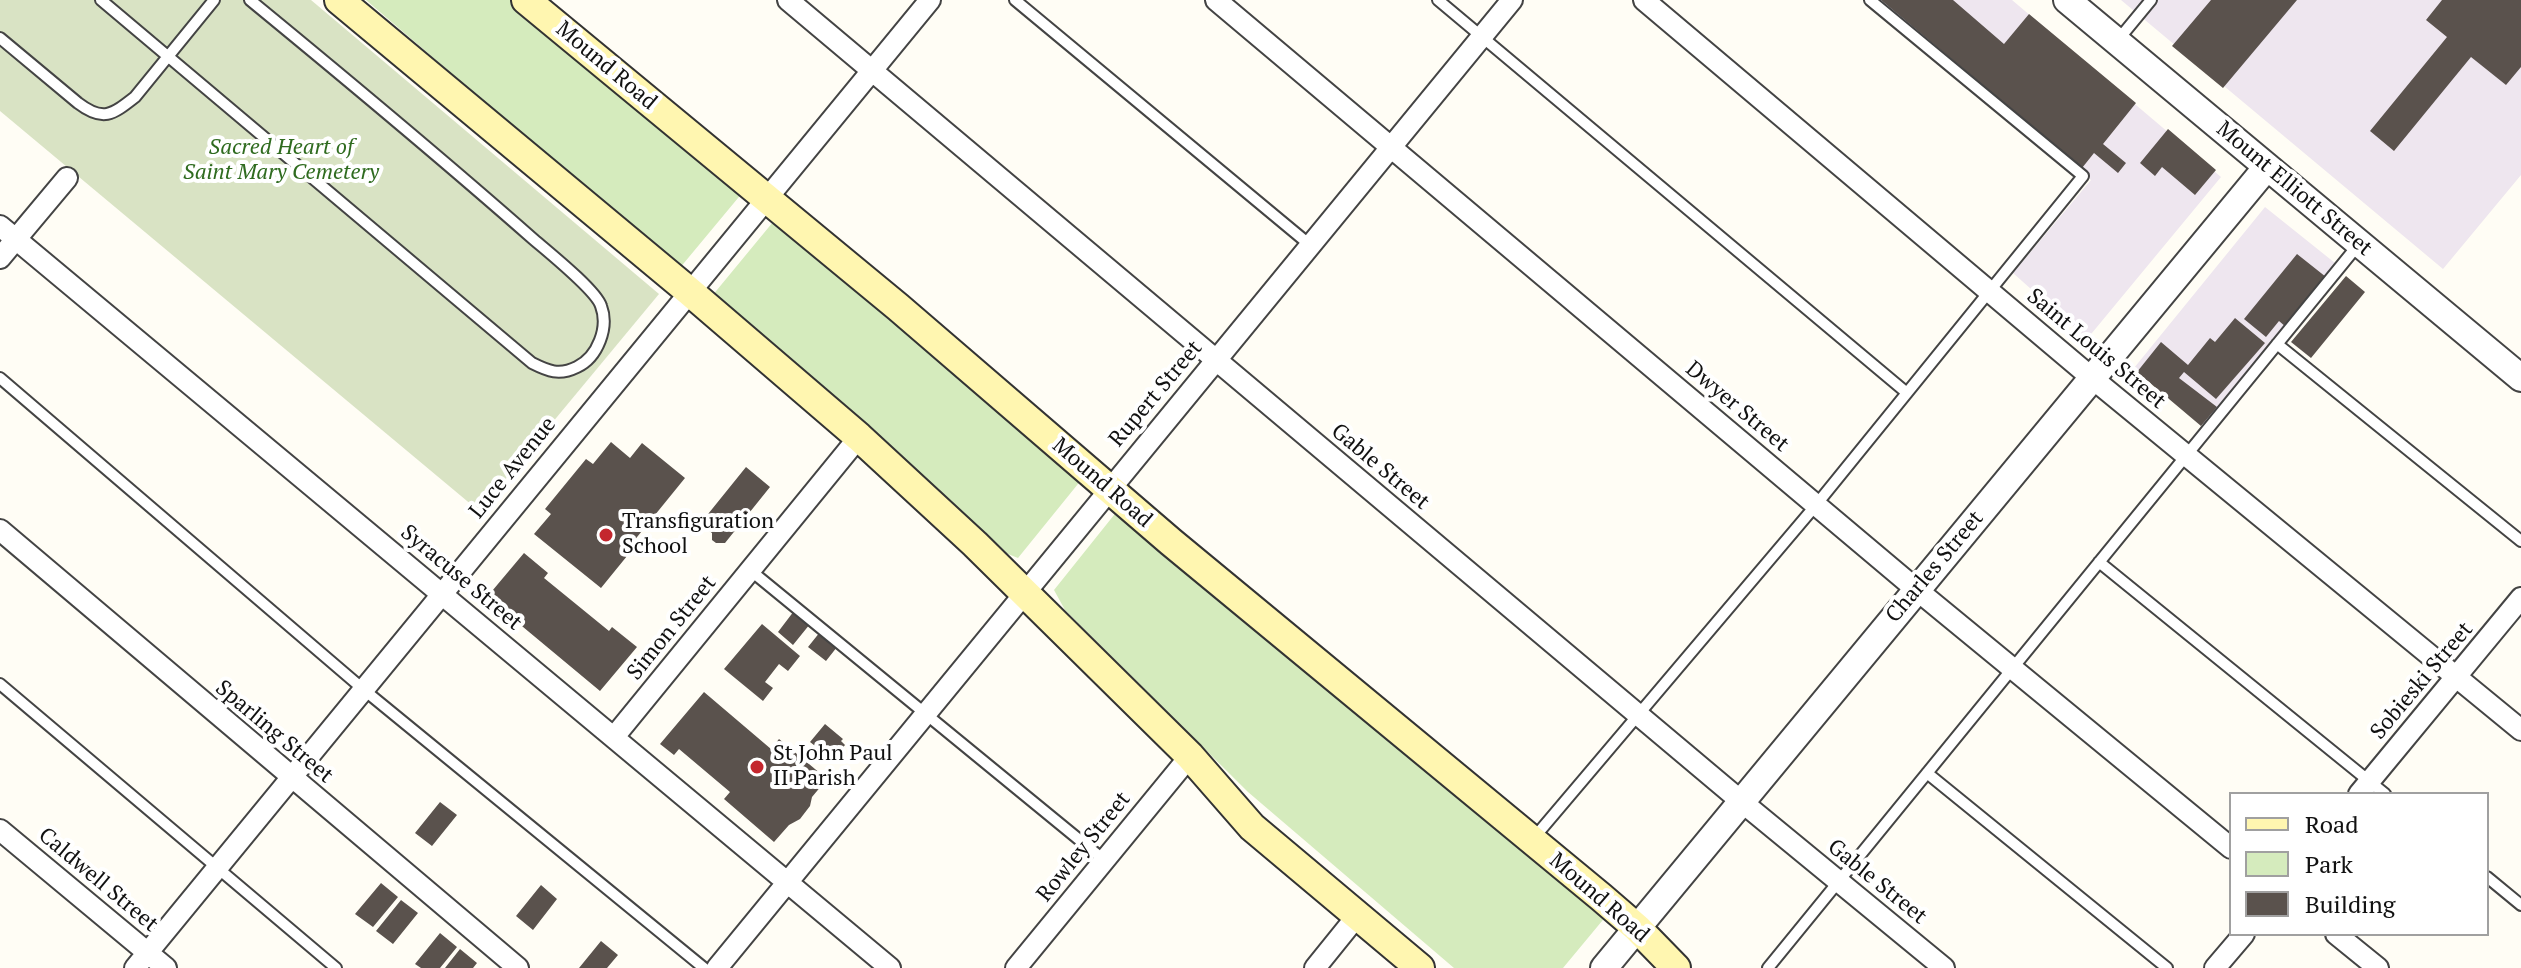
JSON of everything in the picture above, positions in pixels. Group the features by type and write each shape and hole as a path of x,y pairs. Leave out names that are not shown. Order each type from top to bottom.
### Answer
{"main road":[{"path":"339,0 859,437 1190,756 1252,827 1420,968"},
{"name":"Mound Road","path":"526,0 898,307 1109,488 1637,928 1676,968"}],"street":[{"name":"Gable Street","path":"788,0 1638,715 1944,968"},
{"name":"Luce Avenue","path":"142,960 930,0"},
{"name":"Dwyer Street","path":"1216,0 1917,590 2229,846"},
{"name":"Rupert Street","path":"717,968 1512,0"},
{"name":"Saint Louis Street","path":"1644,0 2092,378 2521,730"},
{"name":"Mount Elliott Street","path":"2067,0 2521,378"},
{"name":"Charles Street","path":"1604,968 2267,167"},
{"path":"0,258 8,232 67,178"},
{"name":"Syracuse Street","path":"8,232 890,968"},
{"name":"Simon Street","path":"614,737 859,437"},
{"name":"Sparling Street","path":"0,530 518,968"},
{"name":"Sobieski Street","path":"2371,790 2456,677 2521,598"},
{"name":"Rowley Street","path":"1016,968 1190,756"},
{"name":"Caldwell Street","path":"0,830 142,960 166,968"},
{"path":"1315,968 1357,916"},
{"path":"2215,968 2242,936"},
{"path":"2338,936 2378,968"}],"lane":[{"path":"101,0 532,363 551,373 566,373 583,364 595,350 606,325 601,302 474,188 250,0"},
{"path":"0,38 91,113 106,115 135,97 214,0"},
{"path":"1015,0 1310,245"},
{"path":"1438,0 1907,393"},
{"path":"1532,841 1816,505 2083,176 1870,0"},
{"path":"2116,41 2151,0"},
{"path":"1768,968 2359,243"},
{"path":"2277,344 2521,541"},
{"path":"0,378 363,689 704,968"},
{"path":"2099,562 2371,790"},
{"path":"750,570 1104,860"},
{"path":"0,684 336,968"},
{"path":"1927,773 2167,968"},
{"path":"2489,879 2521,905"}],"shaded area":[{"path":"1875,0 2012,0 2221,177 2087,339 2013,273 2091,180"},
{"path":"2121,0 2521,0 2521,175 2443,269"},
{"path":"2265,207 2335,263 2204,425 2134,368"}],"green space":[{"name":"Sacred Heart of Saint Mary Cemetery","path":"0,0 311,0 659,294 479,511 0,111"},
{"path":"366,0 515,0 743,192 679,269"},
{"path":"773,222 1082,479 1018,558 1003,552 974,523 712,296"},
{"path":"1118,510 1607,915 1563,968 1454,968 1248,792 1065,610 1054,590"}],"building":[{"path":"1881,0 1953,0 2004,44 2029,14 2136,103 2103,144 2126,163 2118,173 2094,153 2082,168"},
{"path":"2211,0 2297,0 2223,88 2172,46"},
{"path":"2442,0 2521,0 2521,67 2506,85 2471,57 2394,151 2370,131 2447,37 2426,20"},
{"path":"2168,129 2216,170 2195,195 2162,167 2155,176 2140,163"},
{"path":"2297,254 2326,277 2286,327 2279,321 2266,337 2244,319"},
{"path":"2346,276 2365,292 2311,358 2291,342"},
{"path":"2235,318 2265,343 2216,399 2184,372 2179,378 2217,407 2201,426 2137,372 2161,342 2188,365 2210,338 2215,342"},
{"path":"611,442 630,458 642,443 685,478 633,542 636,545 601,588 534,534 551,514 545,509 586,459 593,464"},
{"path":"746,467 770,487 725,543 716,543 712,540 712,533 700,524"},
{"path":"524,553 548,573 544,578 609,631 612,627 637,647 600,691 487,597"},
{"path":"794,611 810,624 793,645 778,632"},
{"path":"762,624 800,656 788,671 779,664 765,682 773,688 763,701 724,669"},
{"path":"820,632 837,647 826,661 808,647"},
{"name":"St John Paul II Parish","path":"704,692 771,749 779,739 827,779 800,819 789,825 774,842 724,799 730,792 679,749 674,755 660,744"},
{"path":"825,724 843,739 841,741 845,745 835,757 828,756 810,742"},
{"path":"440,802 457,815 432,846 415,833"},
{"path":"381,883 398,897 373,927 355,914"},
{"path":"541,885 557,899 533,930 516,916"},
{"path":"401,900 418,913 393,944 376,931"},
{"path":"440,933 457,947 440,968 421,968 415,964"},
{"path":"601,941 618,955 607,968 579,968"},
{"path":"460,949 477,963 473,968 445,968"}],"place":[{"name":"Transfiguration School","path":"606,535"},
{"name":"St John Paul II Parish","path":"757,767"}]}
